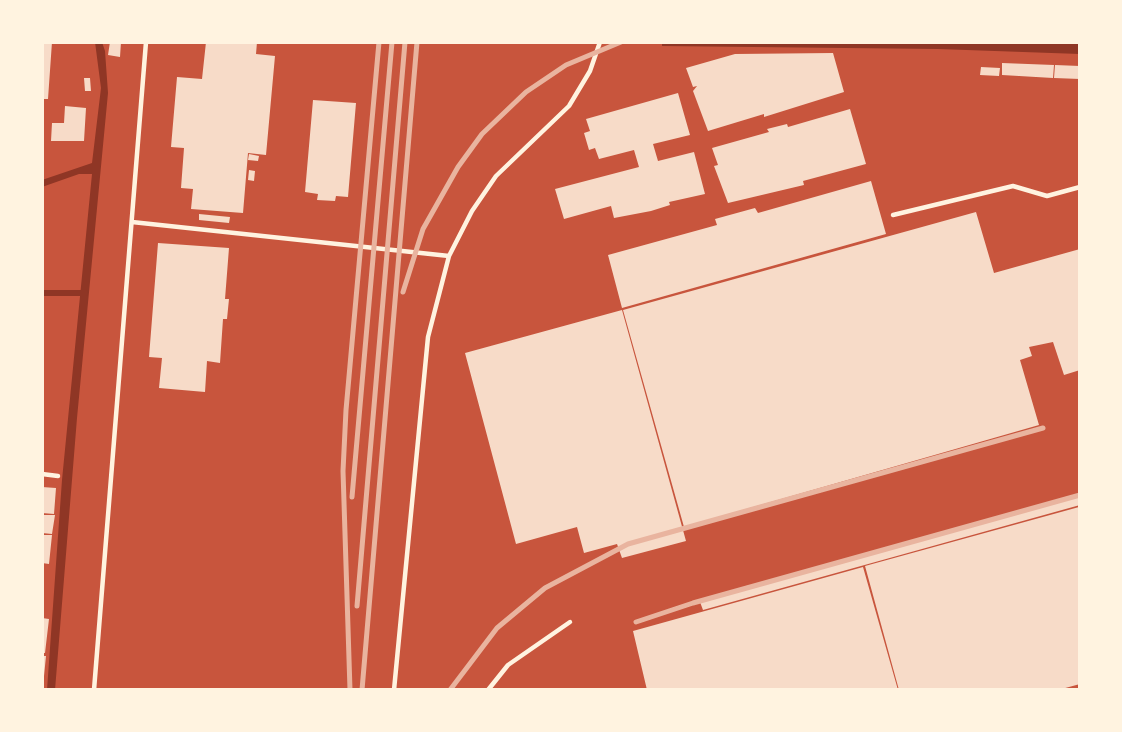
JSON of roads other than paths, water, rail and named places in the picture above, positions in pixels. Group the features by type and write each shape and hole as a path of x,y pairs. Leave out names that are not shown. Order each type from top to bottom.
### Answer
{"lane":[{"path":"94,690 146,42"},
{"path":"394,690 428,337 449,256 472,211 496,176 569,106 590,71 600,42"},
{"path":"893,215 1013,186 1047,196 1080,187"},
{"path":"132,222 449,256"},
{"path":"42,474 58,476"},
{"path":"488,690 508,666 570,622"}],"waterway":[{"path":"42,293 85,293"}],"railway":[{"path":"350,690 343,471 346,410 379,42"},
{"path":"352,497 392,42"},
{"path":"357,606 405,42"},
{"path":"362,690 417,42"},
{"path":"403,292 423,229 458,167 482,134 526,92 566,65 621,42"},
{"path":"450,690 497,628 545,588 628,544 1043,428"},
{"path":"636,622 693,603 1080,495"}]}
